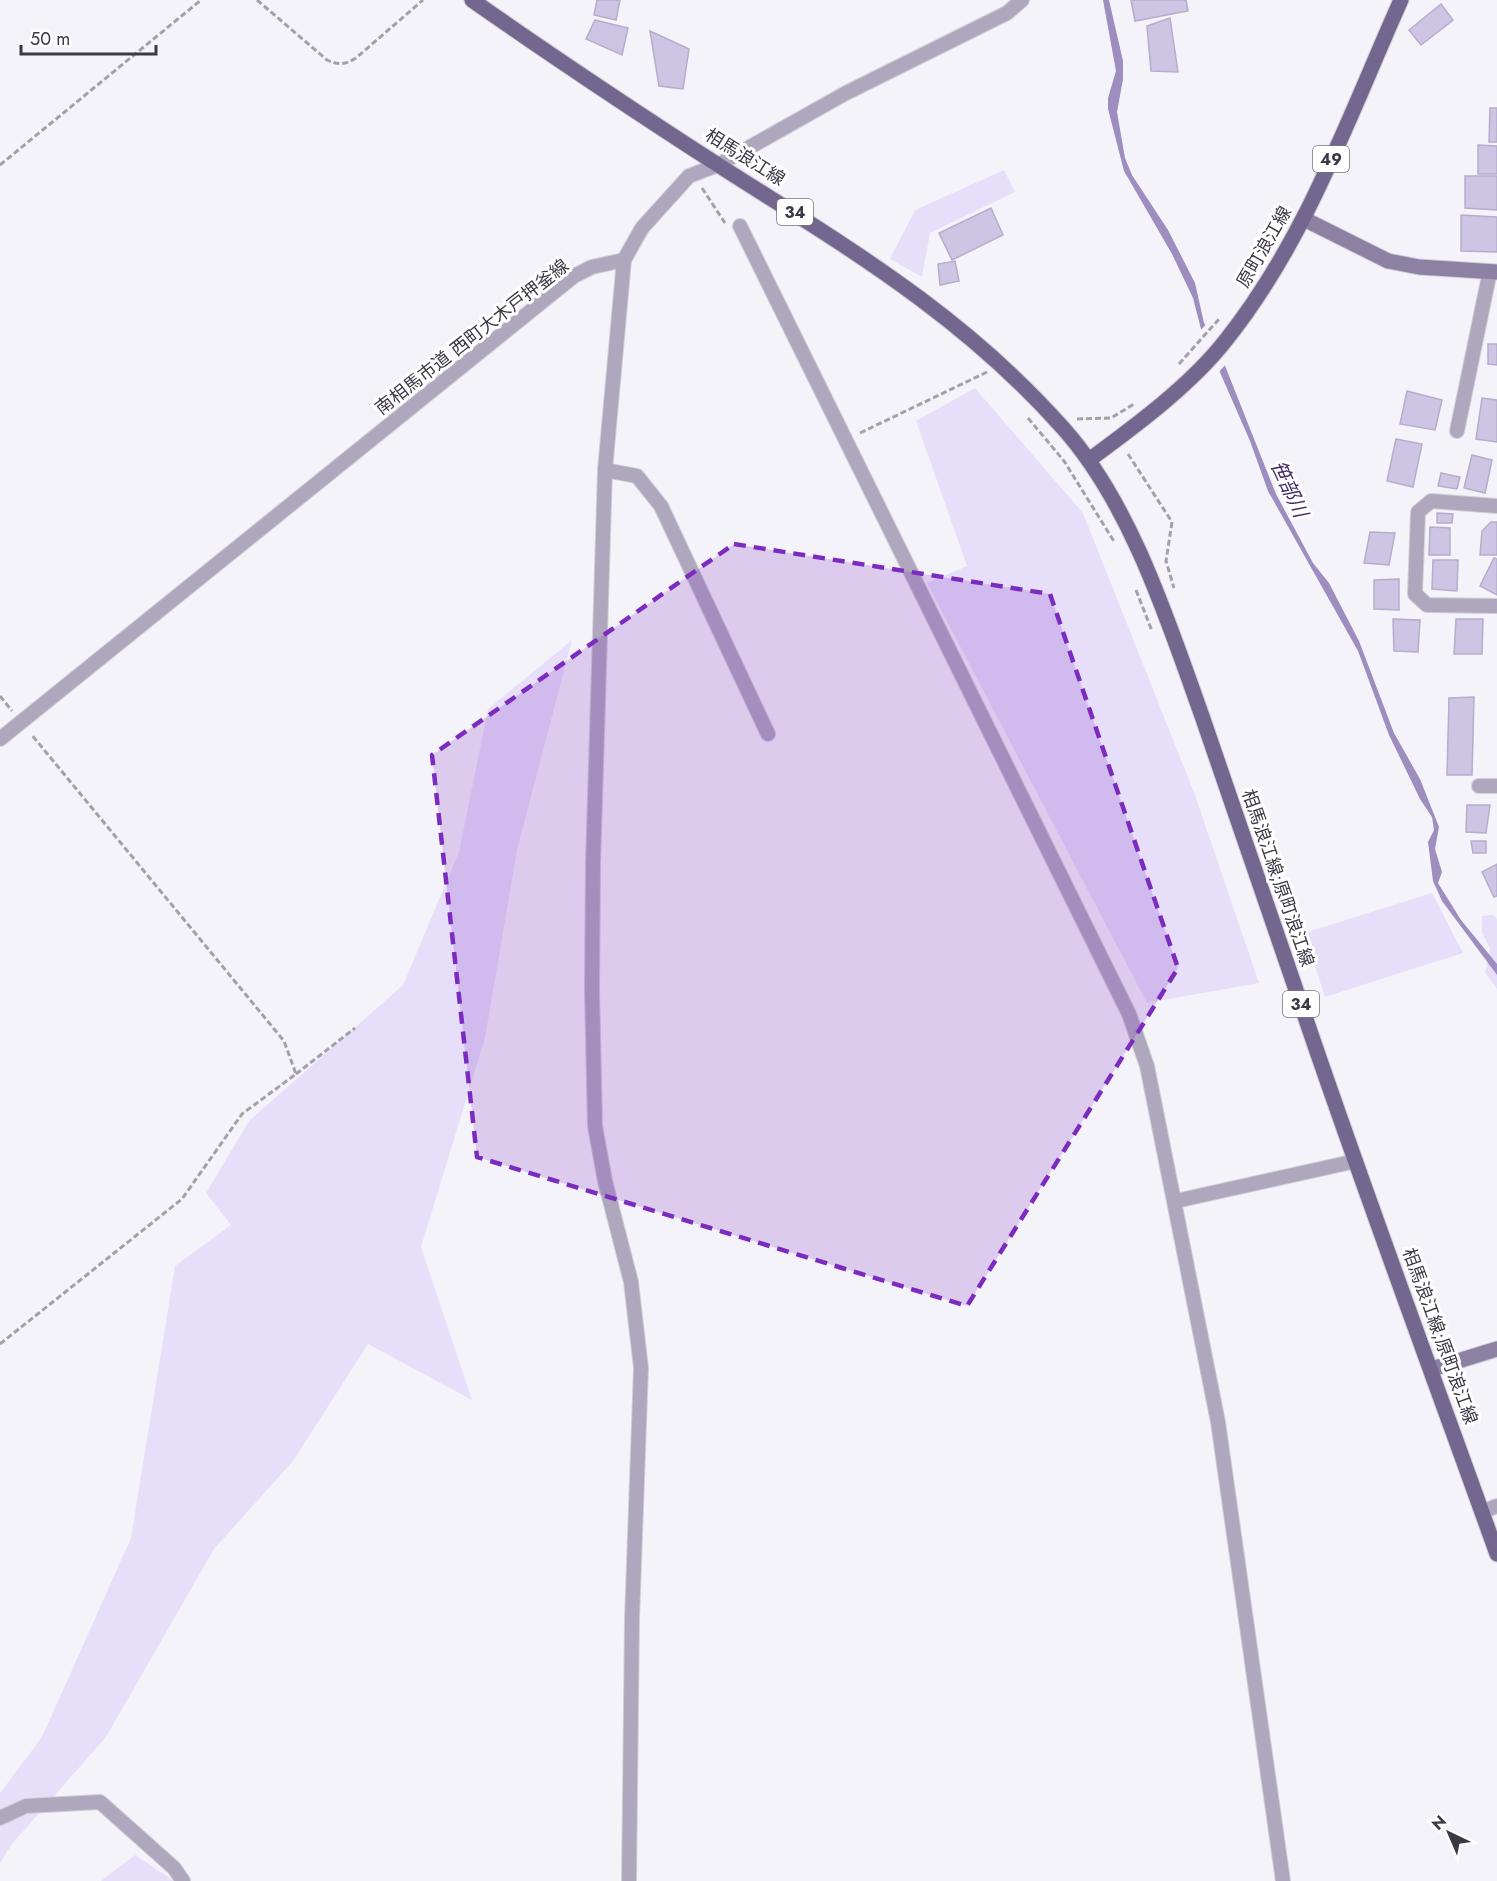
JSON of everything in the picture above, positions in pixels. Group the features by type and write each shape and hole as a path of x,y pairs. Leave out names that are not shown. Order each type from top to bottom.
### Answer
{"main road":[{"name":"相馬浪江線","path":"472,0 718,165 880,267 961,327 1065,429 1089,460"},
{"name":"原町浪江線","path":"1089,460 1197,370 1248,312 1290,247 1304,219 1401,0"},
{"name":"相馬浪江線;原町浪江線","path":"1089,460 1127,527 1183,664 1356,1161 1497,1554"}],"street":[{"path":"629,1881 632,1619 641,1368 631,1282 605,1181 595,1126 592,990 593,864 605,470 624,260 642,228 689,176 718,165 846,93 1007,13 1022,0"},
{"path":"1304,219 1388,261 1419,267 1493,272 1457,431"},
{"path":"733,225 847,439 1129,1014 1147,1066 1176,1201 1218,1422 1283,1881"},
{"name":"南相馬市道 西町大木戸押釜線","path":"0,739 574,276 592,267 624,260"},
{"path":"605,470 637,476 661,506 768,734"},
{"path":"1497,506 1431,501 1418,512 1415,594 1427,606 1497,606"},
{"path":"1479,786 1497,786"},
{"path":"1176,1201 1356,1161"},
{"path":"1432,1369 1497,1348"},
{"path":"1482,1512 1497,1506"},
{"path":"0,1818 26,1806 99,1802 174,1868 183,1881"}],"path":[{"path":"0,165 201,0"},
{"path":"256,0 327,60 338,64 348,63 356,58 423,0"},
{"path":"699,184 733,225"},
{"path":"1178,366 1219,319"},
{"path":"847,439 1002,365"},
{"path":"981,368 990,377"},
{"path":"1077,419 1111,418 1138,401"},
{"path":"1024,413 1064,461 1116,545"},
{"path":"1128,454 1172,522 1166,561 1175,590"},
{"path":"1134,585 1153,634"},
{"path":"0,696 284,1041 296,1074"},
{"path":"0,1344 182,1198 242,1114 355,1028"}],"highlighted area":[{"path":"734,544 1050,594 1178,968 967,1306 477,1157 432,755"}],"shaded area":[{"path":"1103,0 1109,0 1123,61 1123,79 1117,112 1125,158 1132,175 1168,230 1195,283 1204,323 1212,333 1276,494 1313,563 1329,583 1359,641 1394,733 1420,779 1439,827 1435,849 1442,872 1438,883 1461,920 1497,964 1497,975 1442,901 1433,881 1428,842 1434,830 1432,817 1420,799 1389,735 1358,651 1268,491 1250,441 1201,329 1193,298 1172,254 1124,171 1108,109 1108,98 1116,71"},
{"path":"1004,170 1015,192 930,233 922,277 890,259 915,210"},
{"path":"975,388 1083,513 1195,795 1259,983 1147,1003 927,583 967,566 916,421"},
{"path":"572,640 517,850 485,1038 421,1247 472,1400 368,1344 293,1461 214,1549 106,1737 12,1844 0,1863 0,1793 42,1737 131,1538 175,1266 231,1225 206,1193 249,1121 403,985 459,852 488,709"},
{"path":"1432,893 1463,953 1325,997 1304,933"},
{"path":"1493,915 1497,919 1497,989 1485,973 1490,948 1482,933 1482,916"},
{"path":"135,1855 174,1881 101,1881"}],"pier":[{"path":"1208,322 1215,332 1227,363 1216,375 1199,332"}],"building":[{"path":"597,0 620,0 616,20 594,15"},
{"path":"1131,0 1186,0 1188,11 1135,21"},
{"path":"1441,4 1453,20 1421,45 1409,30"},
{"path":"1170,18 1178,72 1151,71 1147,26"},
{"path":"595,20 628,28 622,55 586,39"},
{"path":"650,31 689,49 683,89 659,86"},
{"path":"1490,108 1497,108 1497,142 1489,142"},
{"path":"1478,145 1497,146 1497,174 1478,174"},
{"path":"1465,176 1497,176 1497,210 1465,208"},
{"path":"991,208 1003,235 952,260 939,233"},
{"path":"1461,215 1497,217 1497,252 1461,251"},
{"path":"955,261 959,281 940,285 938,264"},
{"path":"1488,344 1497,344 1497,365 1488,364"},
{"path":"1407,391 1442,400 1435,430 1400,424"},
{"path":"1482,398 1497,400 1497,442 1476,439"},
{"path":"1396,439 1422,444 1413,487 1387,481"},
{"path":"1472,455 1492,460 1485,493 1464,488"},
{"path":"1441,473 1460,477 1457,489 1438,486"},
{"path":"1437,513 1453,514 1452,523 1437,523"},
{"path":"1491,522 1497,522 1497,555 1480,555 1482,531"},
{"path":"1430,527 1450,528 1450,555 1429,555"},
{"path":"1370,532 1395,533 1389,565 1364,563"},
{"path":"1494,558 1497,559 1497,595 1480,586"},
{"path":"1433,560 1458,560 1457,591 1432,589"},
{"path":"1399,579 1399,610 1374,609 1374,580"},
{"path":"1393,619 1420,620 1418,652 1394,651"},
{"path":"1456,619 1483,619 1482,654 1454,654"},
{"path":"1474,697 1472,775 1447,775 1449,698"},
{"path":"1467,805 1490,805 1486,833 1466,832"},
{"path":"1471,841 1486,841 1486,853 1473,853"},
{"path":"1497,864 1497,896 1494,897 1482,872"}],"water label":[{"name":"笹部川","path":"1289,489"}]}
